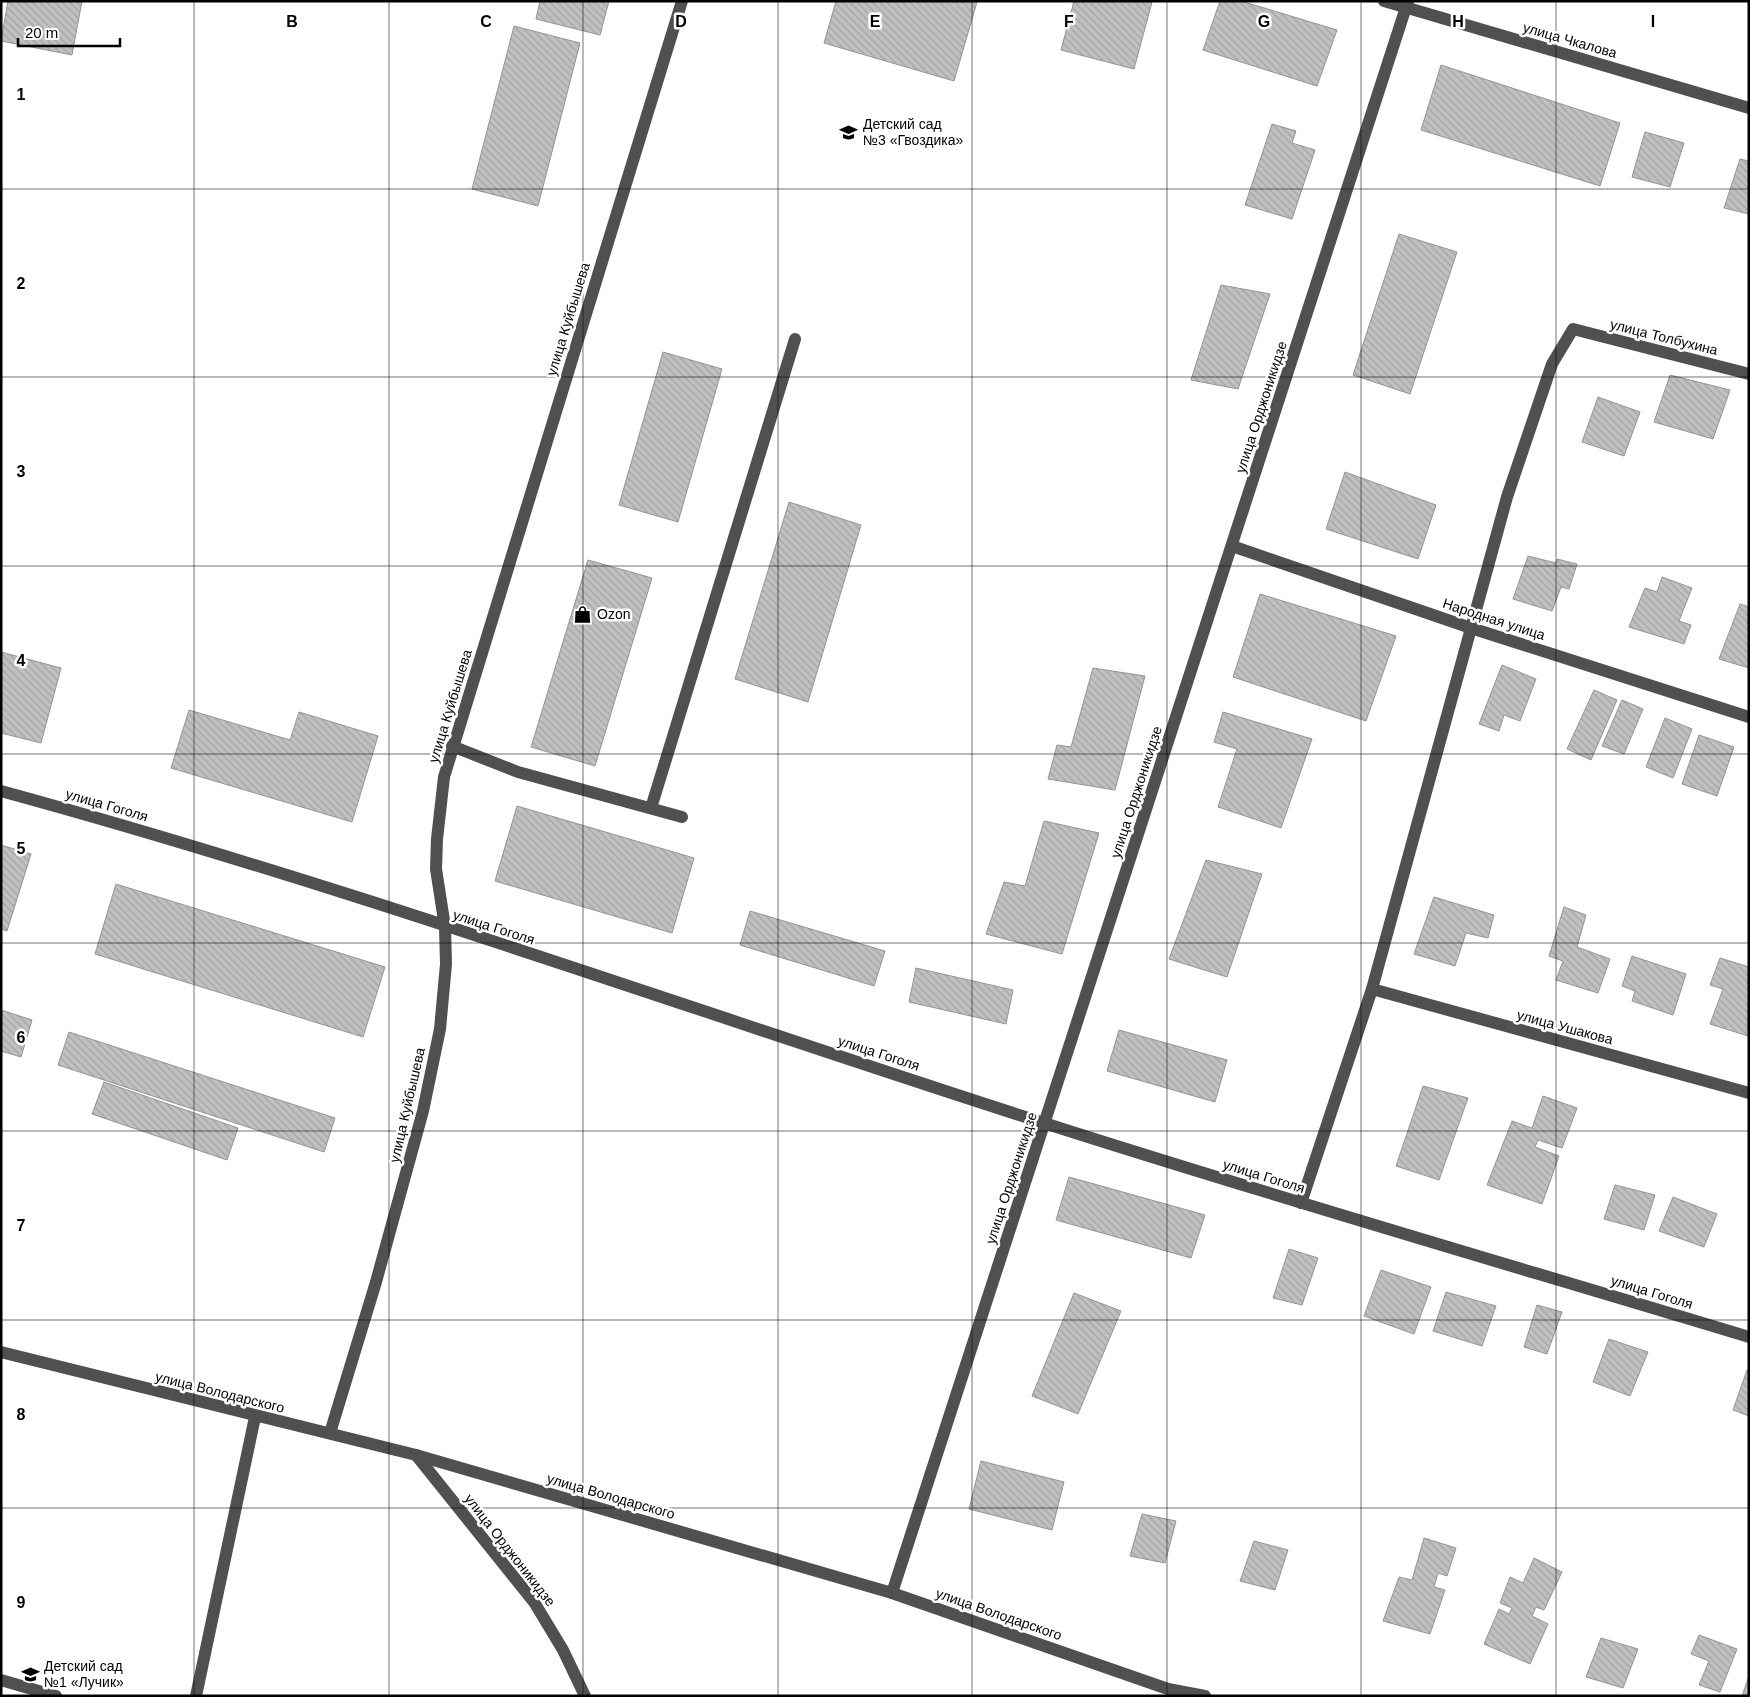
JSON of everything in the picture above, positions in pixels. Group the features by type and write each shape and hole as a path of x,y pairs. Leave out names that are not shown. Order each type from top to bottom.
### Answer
{"street":[{"name":"улица Куйбышева","path":"330,1432 376,1282 423,1111 444,1000 446,964 445,926 436,869 436,839 443,785 452,746 682,1"},
{"name":"улица Чкалова","path":"1384,1 1407,5 1749,108"},
{"name":"улица Орджоникидзе","path":"892,1593 1407,5"},
{"name":"улица Толбухина","path":"1471,628 1507,497 1552,364 1573,329 1749,374"},
{"path":"651,808 795,339"},
{"name":"Народная улица","path":"1232,546 1471,628 1749,717"},
{"path":"1301,1203 1372,989 1471,628"},
{"path":"452,746 518,772 682,817"},
{"name":"улица Гоголя","path":"1,791 123,824 445,926 1044,1123 1301,1203 1749,1336"},
{"name":"улица Ушакова","path":"1372,989 1749,1093"},
{"name":"улица Володарского","path":"1,1352 254,1417 330,1432 416,1455 892,1593 1168,1692 1205,1696"},
{"path":"196,1696 254,1417"},
{"name":"улица Орджоникидзе","path":"416,1455 534,1602 564,1650 585,1696"},
{"path":"1,1680 56,1696"}],"building":[{"path":"8,1 82,1 72,55 1,41"},
{"path":"540,1 609,1 600,35 536,19"},
{"path":"836,1 977,2 954,81 824,43"},
{"path":"1074,1 1152,2 1134,69 1061,50"},
{"path":"1220,1 1241,1 1337,30 1317,86 1203,50"},
{"path":"514,26 580,43 538,206 472,189"},
{"path":"1441,65 1620,123 1600,186 1421,130"},
{"path":"1272,124 1296,131 1292,143 1315,150 1292,219 1245,205"},
{"path":"1645,132 1684,143 1670,187 1632,177"},
{"path":"1740,159 1749,161 1749,214 1724,208"},
{"path":"1399,234 1457,252 1410,394 1353,375"},
{"path":"1221,285 1270,294 1238,389 1191,380"},
{"path":"663,352 722,369 678,522 619,505"},
{"path":"1670,375 1730,390 1713,439 1654,422"},
{"path":"1598,397 1640,412 1624,456 1582,442"},
{"path":"1345,472 1436,505 1418,559 1326,529"},
{"path":"789,502 861,525 808,702 735,679"},
{"path":"1528,556 1556,563 1557,559 1577,564 1569,589 1561,587 1552,611 1513,599"},
{"path":"588,560 652,578 595,766 531,747"},
{"path":"1662,577 1692,588 1679,621 1691,625 1684,644 1629,627 1645,588 1657,592"},
{"path":"1260,594 1396,636 1366,721 1233,677"},
{"path":"1740,604 1749,607 1749,668 1719,659"},
{"path":"1,652 61,668 41,743 1,733"},
{"path":"1502,665 1536,679 1520,721 1504,715 1499,731 1479,724"},
{"path":"1093,668 1145,676 1115,790 1048,779 1057,745 1071,747"},
{"path":"1594,690 1617,700 1591,760 1567,749"},
{"path":"1622,700 1643,709 1624,754 1602,746"},
{"path":"189,710 290,740 299,712 378,736 352,822 171,768"},
{"path":"1223,712 1312,739 1281,828 1218,807 1237,749 1214,742"},
{"path":"1665,718 1692,729 1673,778 1646,767"},
{"path":"1699,735 1734,747 1717,796 1682,784"},
{"path":"517,806 694,858 672,933 495,881"},
{"path":"1044,821 1099,833 1062,954 986,934 1004,882 1025,886"},
{"path":"1,845 31,854 7,931 1,929"},
{"path":"1206,860 1262,874 1227,977 1169,959"},
{"path":"116,884 385,967 363,1037 95,954"},
{"path":"1434,897 1494,915 1488,938 1466,933 1455,966 1414,954"},
{"path":"1564,907 1586,915 1577,947 1610,959 1598,993 1556,980 1563,961 1549,956"},
{"path":"750,911 885,951 874,986 740,945"},
{"path":"1632,956 1686,974 1673,1015 1632,1001 1635,991 1622,986"},
{"path":"1720,958 1749,967 1748,1036 1710,1024 1723,989 1710,985"},
{"path":"916,968 1013,990 1006,1024 909,1002"},
{"path":"1,1010 32,1020 21,1057 1,1051"},
{"path":"1119,1030 1227,1060 1215,1102 1107,1071"},
{"path":"69,1032 335,1118 324,1152 58,1065"},
{"path":"104,1082 238,1128 227,1160 92,1114"},
{"path":"1423,1086 1468,1098 1439,1180 1396,1166"},
{"path":"1543,1096 1577,1108 1562,1148 1538,1140 1535,1147 1559,1156 1542,1204 1487,1185 1512,1121 1532,1128"},
{"path":"1069,1177 1205,1215 1191,1258 1056,1220"},
{"path":"1615,1185 1655,1195 1644,1230 1604,1219"},
{"path":"1673,1197 1717,1214 1704,1247 1659,1231"},
{"path":"1289,1249 1318,1258 1302,1305 1273,1298"},
{"path":"1381,1270 1431,1287 1414,1334 1364,1316"},
{"path":"1446,1292 1496,1306 1482,1346 1433,1331"},
{"path":"1074,1293 1121,1311 1078,1414 1032,1396"},
{"path":"1537,1305 1562,1312 1547,1354 1524,1347"},
{"path":"1609,1339 1648,1352 1630,1396 1593,1382"},
{"path":"1747,1370 1749,1371 1749,1416 1733,1410"},
{"path":"981,1461 1064,1482 1052,1530 969,1509"},
{"path":"1142,1514 1176,1521 1165,1563 1130,1556"},
{"path":"1424,1538 1456,1548 1447,1576 1438,1573 1434,1587 1445,1590 1430,1634 1383,1621 1399,1577 1412,1580"},
{"path":"1254,1541 1288,1550 1275,1590 1240,1581"},
{"path":"1534,1558 1562,1572 1544,1610 1536,1607 1532,1616 1548,1624 1530,1664 1484,1644 1499,1609 1509,1614 1512,1608 1500,1603 1510,1577 1523,1583"},
{"path":"1699,1635 1737,1649 1720,1692 1699,1685 1709,1661 1691,1654"},
{"path":"1601,1638 1638,1649 1623,1688 1586,1677"},
{"path":"1749,1676 1749,1696 1742,1696"}],"place":[{"name":"Детский сад №3 «Гвоздика»","path":"849,132"},
{"name":"Ozon","path":"583,614"},
{"name":"Детский сад №1 «Лучик»","path":"30,1674"}]}
